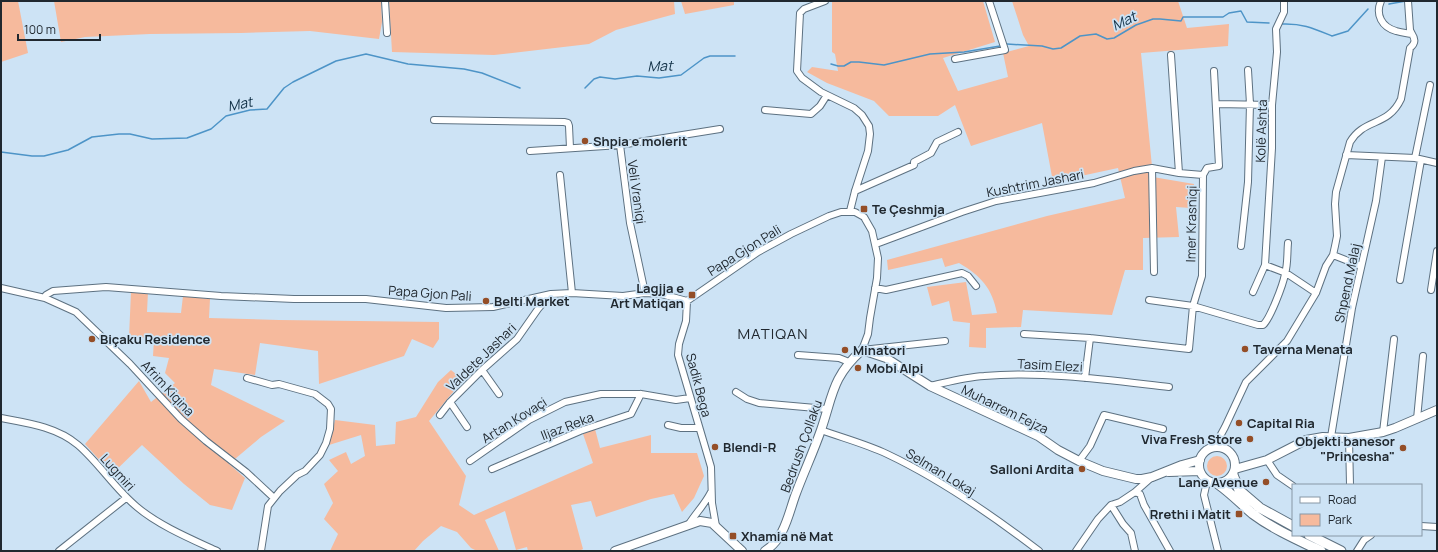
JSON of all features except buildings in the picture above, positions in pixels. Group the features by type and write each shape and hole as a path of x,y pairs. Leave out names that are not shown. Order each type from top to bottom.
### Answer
{"main road":[{"path":"1234,472 1239,490 1267,513 1292,526"},
{"path":"1214,483 1229,491 1254,514 1292,536"},
{"path":"1292,536 1321,551"},
{"path":"1312,536 1341,551"}],"street":[{"path":"385,1 387,33"},
{"path":"825,1 804,9 800,13 797,68 802,78 821,92 854,108 862,115 869,126 870,134 868,150 850,212 856,212 864,216 872,231 878,258 876,288 868,334 862,350 945,341"},
{"path":"955,59 1005,50 989,1"},
{"name":"Kolë Ashta","path":"1254,292 1265,264 1272,148 1272,105 1277,52 1276,29 1284,12 1284,1"},
{"path":"1382,1 1378,12 1379,16 1386,25 1394,31 1412,34"},
{"path":"1216,447 1246,382 1287,341 1316,293 1326,266 1333,254 1337,236 1335,204 1336,192 1350,142 1358,131 1388,116 1398,105 1410,48 1415,38 1410,30 1408,4"},
{"path":"1171,55 1179,173"},
{"path":"1241,246 1248,182 1250,104 1248,70"},
{"name":"Imer Krasniqi","path":"1090,338 1189,348 1193,306 1202,276 1203,175 1207,168 1219,166 1214,71"},
{"path":"1400,280 1430,85"},
{"path":"765,110 811,114 820,106 827,95"},
{"path":"1216,104 1272,105"},
{"path":"434,120 564,122 568,123 569,126 570,148"},
{"name":"Veli Vraniqi","path":"645,293 630,223 620,145 720,129"},
{"path":"855,191 914,165 914,162 931,153 937,142 958,132"},
{"path":"530,151 620,145"},
{"path":"1346,155 1418,159 1437,163"},
{"name":"Shpend Malaj","path":"1331,436 1352,308 1376,201 1382,157"},
{"path":"1152,168 1154,272"},
{"name":"Kushtrim Jashari","path":"876,244 996,201 1089,184 1134,171 1152,168 1179,173 1203,175"},
{"path":"560,175 572,293"},
{"name":"Papa Gjon Pali","path":"45,298 46,295 53,291 76,288 106,287 221,296 294,299 366,299 446,308 493,307 551,294 572,293 623,296 645,293 661,294 687,301 764,248 829,216 841,212 850,212"},
{"path":"1149,300 1193,306 1258,325 1263,325 1266,323 1286,273 1288,243"},
{"path":"1430,290 1437,251"},
{"path":"1333,254 1361,266"},
{"path":"1265,264 1286,273 1316,293"},
{"path":"876,288 886,290 962,273 968,276 976,286"},
{"path":"1,288 45,298"},
{"name":"Valdete Jashari","path":"440,415 450,402 482,370 517,339 538,309 551,294"},
{"name":"Afrim Kiqina","path":"45,298 69,308 81,316 130,364 181,418 206,441 246,472 274,498"},
{"name":"Sadik Bega","path":"687,301 686,321 679,344 678,355 711,467 711,490 716,526"},
{"path":"1024,334 1090,338 1085,378"},
{"path":"1383,432 1394,339"},
{"name":"Bedrush Çollaku","path":"765,551 774,544 784,527 821,430 835,383 849,362 862,350"},
{"name":"Muharrem Fejza","path":"862,350 886,358 930,386 1038,436 1058,450 1103,471 1136,479 1152,477 1182,464 1200,460"},
{"path":"798,355 839,358 849,362"},
{"path":"1417,419 1423,356"},
{"path":"482,370 499,394"},
{"name":"Tasim Elezi","path":"930,386 983,376 1027,374 1085,378 1169,387"},
{"path":"247,378 272,385 279,384 315,394 328,404 331,409 330,429 326,443 320,455 313,464 288,483 268,506 261,551"},
{"path":"736,392 747,399 759,403 827,409"},
{"name":"Artan Kovaçi","path":"470,461 529,420 564,402 601,394 641,394 676,400 690,398"},
{"name":"Iljaz Reka","path":"492,469 580,431 631,414 641,394"},
{"path":"450,402 467,427"},
{"path":"1218,551 1204,495 1206,486 1214,483 1226,482 1234,472 1267,460 1306,440 1331,436 1349,438 1383,432 1437,410"},
{"path":"1079,461 1090,446 1104,415 1162,429"},
{"name":"Lugmiri","path":"1,418 44,427 68,438 79,446 126,498 137,507 153,519 217,551"},
{"name":"Sadik Bega","path":"668,425 681,428 699,428"},
{"name":"Selman Lokaj","path":"821,430 885,454 915,468 943,484 1039,551"},
{"path":"1349,438 1350,484"},
{"path":"1214,483 1204,478 1200,471 1200,460 1207,451 1216,447 1224,448 1231,453 1235,460 1234,472"},
{"path":"1267,460 1277,475 1292,485"},
{"name":"Muharrem Fejza","path":"1164,473 1200,471"},
{"path":"1076,551 1098,519 1111,505 1120,502 1135,492 1152,477"},
{"path":"689,524 697,510 705,503 711,490"},
{"path":"1135,492 1140,494 1144,505 1170,551"},
{"path":"59,551 126,498"},
{"path":"1111,505 1123,524 1131,533 1135,551"},
{"path":"615,551 700,520 716,526 742,551"},
{"path":"1422,526 1437,527"},
{"path":"1357,551 1364,540 1370,536"}],"green space":[{"path":"1,1 18,1 28,53 1,62"},
{"path":"54,1 381,1 382,22 379,39 310,31 150,34 85,37 61,42"},
{"path":"389,1 674,1 675,14 616,30 589,44 494,55 392,52"},
{"path":"681,1 734,1 734,5 685,14"},
{"path":"832,1 983,1 995,42 943,58 958,91 1008,77 1003,53 1029,46 1023,35 1012,1 1178,1 1187,28 1229,24 1228,46 1141,53 1153,177 1194,184 1191,208 1176,207 1179,237 1143,238 1143,270 1125,270 1112,315 1023,310 1021,327 986,328 986,348 969,347 970,323 953,321 949,301 932,306 927,287 966,282 972,315 997,313 989,290 974,273 959,263 945,267 942,258 888,270 887,260 1047,216 1125,198 1118,168 1053,182 1042,123 971,146 955,105 938,116 889,116 874,101 827,83 807,72 812,67 838,71 835,54 832,52"},
{"path":"131,292 148,292 147,312 181,313 183,296 210,299 209,318 439,322 439,339 433,348 412,339 404,356 319,384 318,351 260,343 255,375 214,369 211,385 285,421 261,437 229,464 245,478 232,510 210,505 184,484 142,445 112,474 85,444 139,381 151,402 175,383 165,373 169,358 153,356 154,338 129,337"},
{"path":"451,370 463,380 429,421 466,476 459,505 474,515 593,463 583,434 595,429 600,448 651,435 651,453 697,453 704,476 694,498 682,512 674,494 651,499 596,517 591,501 571,505 583,549 579,551 528,551 527,547 516,550 505,511 485,520 499,551 477,551 471,548 457,532 441,526 423,541 414,551 330,551 338,534 324,519 333,503 324,484 338,471 329,460 346,452 351,464 365,456 361,435 329,445 335,420 375,425 376,446 395,444 396,422 416,417 438,382"},
{"path":"1213,456 1221,456 1227,462 1227,470 1221,476 1213,476 1207,470 1207,462"}],"waterway":[{"name":"Mat","path":"1389,4 1406,1"},
{"name":"Mat","path":"1281,24 1295,24 1332,36 1348,31 1368,9"},
{"name":"Mat","path":"1007,44 1042,46 1053,49 1061,48 1080,36 1096,34 1107,39 1114,38 1136,25 1153,19 1181,21 1183,17 1223,17 1229,13 1241,11 1247,22 1269,23"},
{"name":"Mat","path":"831,64 844,66 851,62 859,62 884,65 930,54 964,52 1000,46"},
{"name":"Mat","path":"1,152 44,156 68,150 92,137 119,134 130,134 152,139 187,138 211,129 226,116 250,110 267,109 284,88 293,82 336,61 366,54 408,64 464,69 482,73 520,88"},
{"name":"Mat","path":"585,88 594,79 600,77 615,79 637,76 659,78 681,75 704,58 710,56 735,56"}],"place":[{"name":"Shpia e molerit","path":"585,141"},
{"name":"Te Çeshmja","path":"864,209"},
{"name":"Lagjja e Art Matiqan","path":"692,295"},
{"name":"Belti Market","path":"486,301"},
{"name":"Biçaku Residence","path":"92,339"},
{"name":"Taverna Menata","path":"1245,349"},
{"name":"Minatori","path":"845,350"},
{"name":"Mobi Alpi","path":"858,368"},
{"name":"Capital Ria","path":"1239,423"},
{"name":"Viva Fresh Store","path":"1250,439"},
{"name":"Blendi-R","path":"715,447"},
{"name":"Objekti banesor \"Princesha\"","path":"1403,448"},
{"name":"Salloni Ardita","path":"1082,469"},
{"name":"Lane Avenue","path":"1266,482"},
{"name":"Rrethi i Matit","path":"1239,514"},
{"name":"Xhamia në Mat","path":"733,536"}],"district":[{"name":"MATIQAN","path":"773,334"}]}
